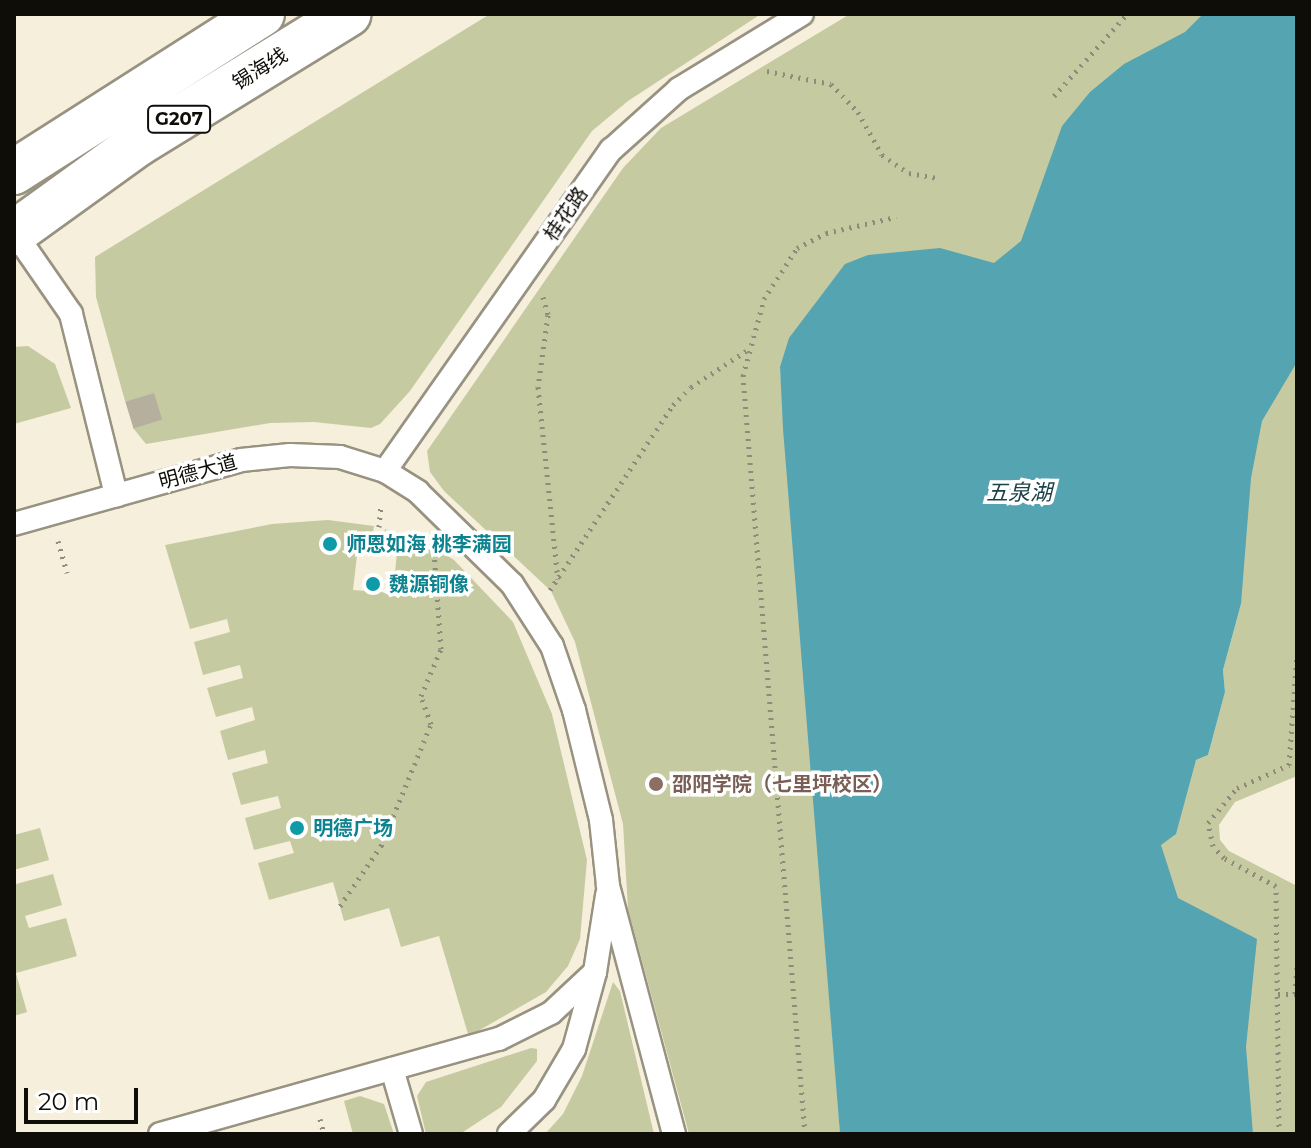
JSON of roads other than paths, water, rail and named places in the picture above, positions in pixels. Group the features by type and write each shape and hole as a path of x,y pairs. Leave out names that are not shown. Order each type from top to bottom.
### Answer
{"highway":[{"name":"G207","path":"14,172 262,14"},
{"name":"锡海线","path":"14,232 139,143 349,14"}],"lane":[{"name":"桂花路","path":"385,471 611,150 641,118 721,63 802,14"},
{"path":"14,232 71,314 116,495"},
{"name":"明德大道","path":"14,524 241,460 290,455 340,457 385,471"},
{"path":"385,471 444,518 535,613 574,710 601,820 608,886 674,1134"},
{"path":"509,1134 544,1100 574,1049 595,972 608,886"},
{"path":"160,1134 499,1039 551,1013 595,972"},
{"path":"392,1069 411,1134"}],"water":[{"name":"五泉湖","path":"1203,14 1297,14 1297,362 1262,421 1251,478 1241,604 1223,670 1225,692 1208,755 1196,760 1176,834 1161,845 1178,898 1257,939 1246,1047 1253,1134 840,1134 783,429 780,367 789,338 845,264 868,255 940,248 994,263 1021,241 1062,126 1090,92 1124,64 1185,32"}],"place":[{"name":"师恩如海 桃李满园","path":"330,544"},
{"name":"魏源铜像","path":"373,584"},
{"name":"邵阳学院（七里坪校区）","path":"656,784"},
{"name":"明德广场","path":"297,828"}]}
